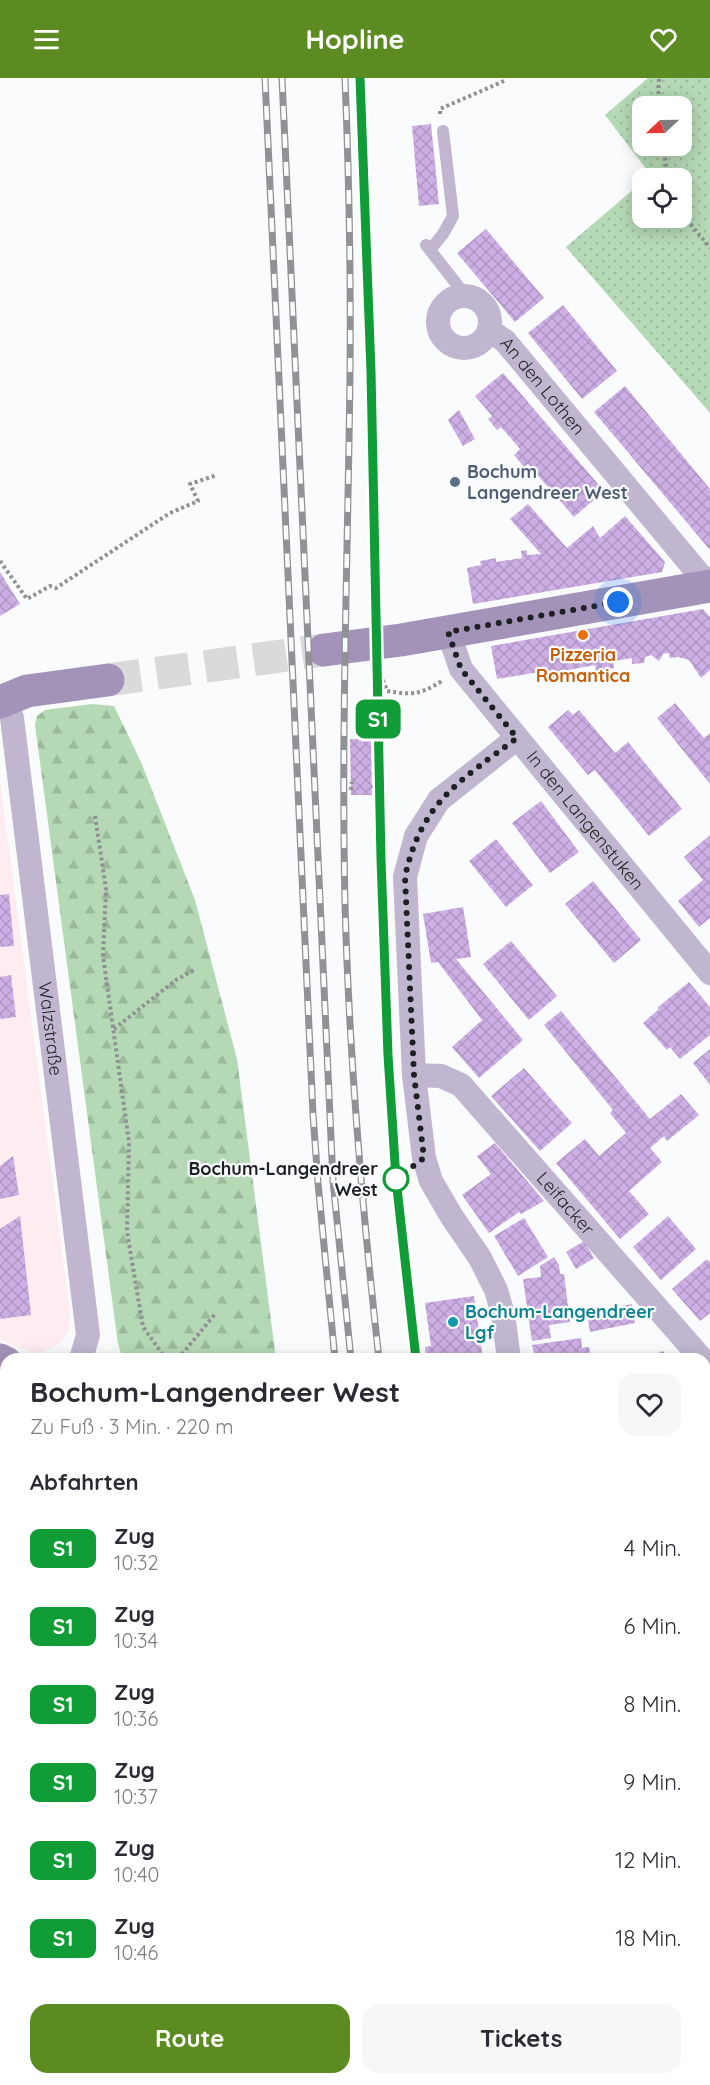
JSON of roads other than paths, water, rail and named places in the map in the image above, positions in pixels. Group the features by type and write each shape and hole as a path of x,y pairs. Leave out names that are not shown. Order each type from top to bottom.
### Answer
{"street":[{"name":"An den Lothen","path":"460,296 466,296 476,299 488,312 489,330 477,346 459,349 443,339 437,321 444,304 460,296"},
{"name":"An den Lothen","path":"489,330 505,341 710,585"},
{"path":"324,650 448,632 710,585"},
{"name":"In den Langenstuken","path":"448,632 461,669 710,973"},
{"path":"3,700 27,691 108,680"},
{"name":"Walzstraße","path":"3,700 12,718 88,1335 83,1353"},
{"path":"508,1353 503,1314 496,1290 480,1258 431,1181 424,1158 414,1075 405,877 416,837 439,800 517,738"},
{"name":"Leifacker","path":"414,1075 441,1076 461,1085 698,1353"}],"lane":[{"path":"443,132 453,216 443,234 428,247 466,296"}],"tunnel":[{"path":"108,680 324,650"}],"railway":[{"path":"265,78 313,1114 334,1353"},
{"path":"282,78 333,1181 350,1353"},
{"path":"345,78 350,337 344,705 345,903 357,1131 378,1353"},
{"path":"361,78 371,372 381,859 388,1055 396,1179 415,1353"}],"train":[{"name":"S1","path":"360,78 371,372 381,859 388,1055 396,1179 415,1353"}],"place":[{"name":"Bochum Langendreer West","path":"455,482"},
{"name":"Pizzeria Romantica","path":"583,635"},
{"name":"Bochum-Langendreer West","path":"396,1179"},
{"name":"Bochum-Langendreer Lgf","path":"453,1322"}]}
